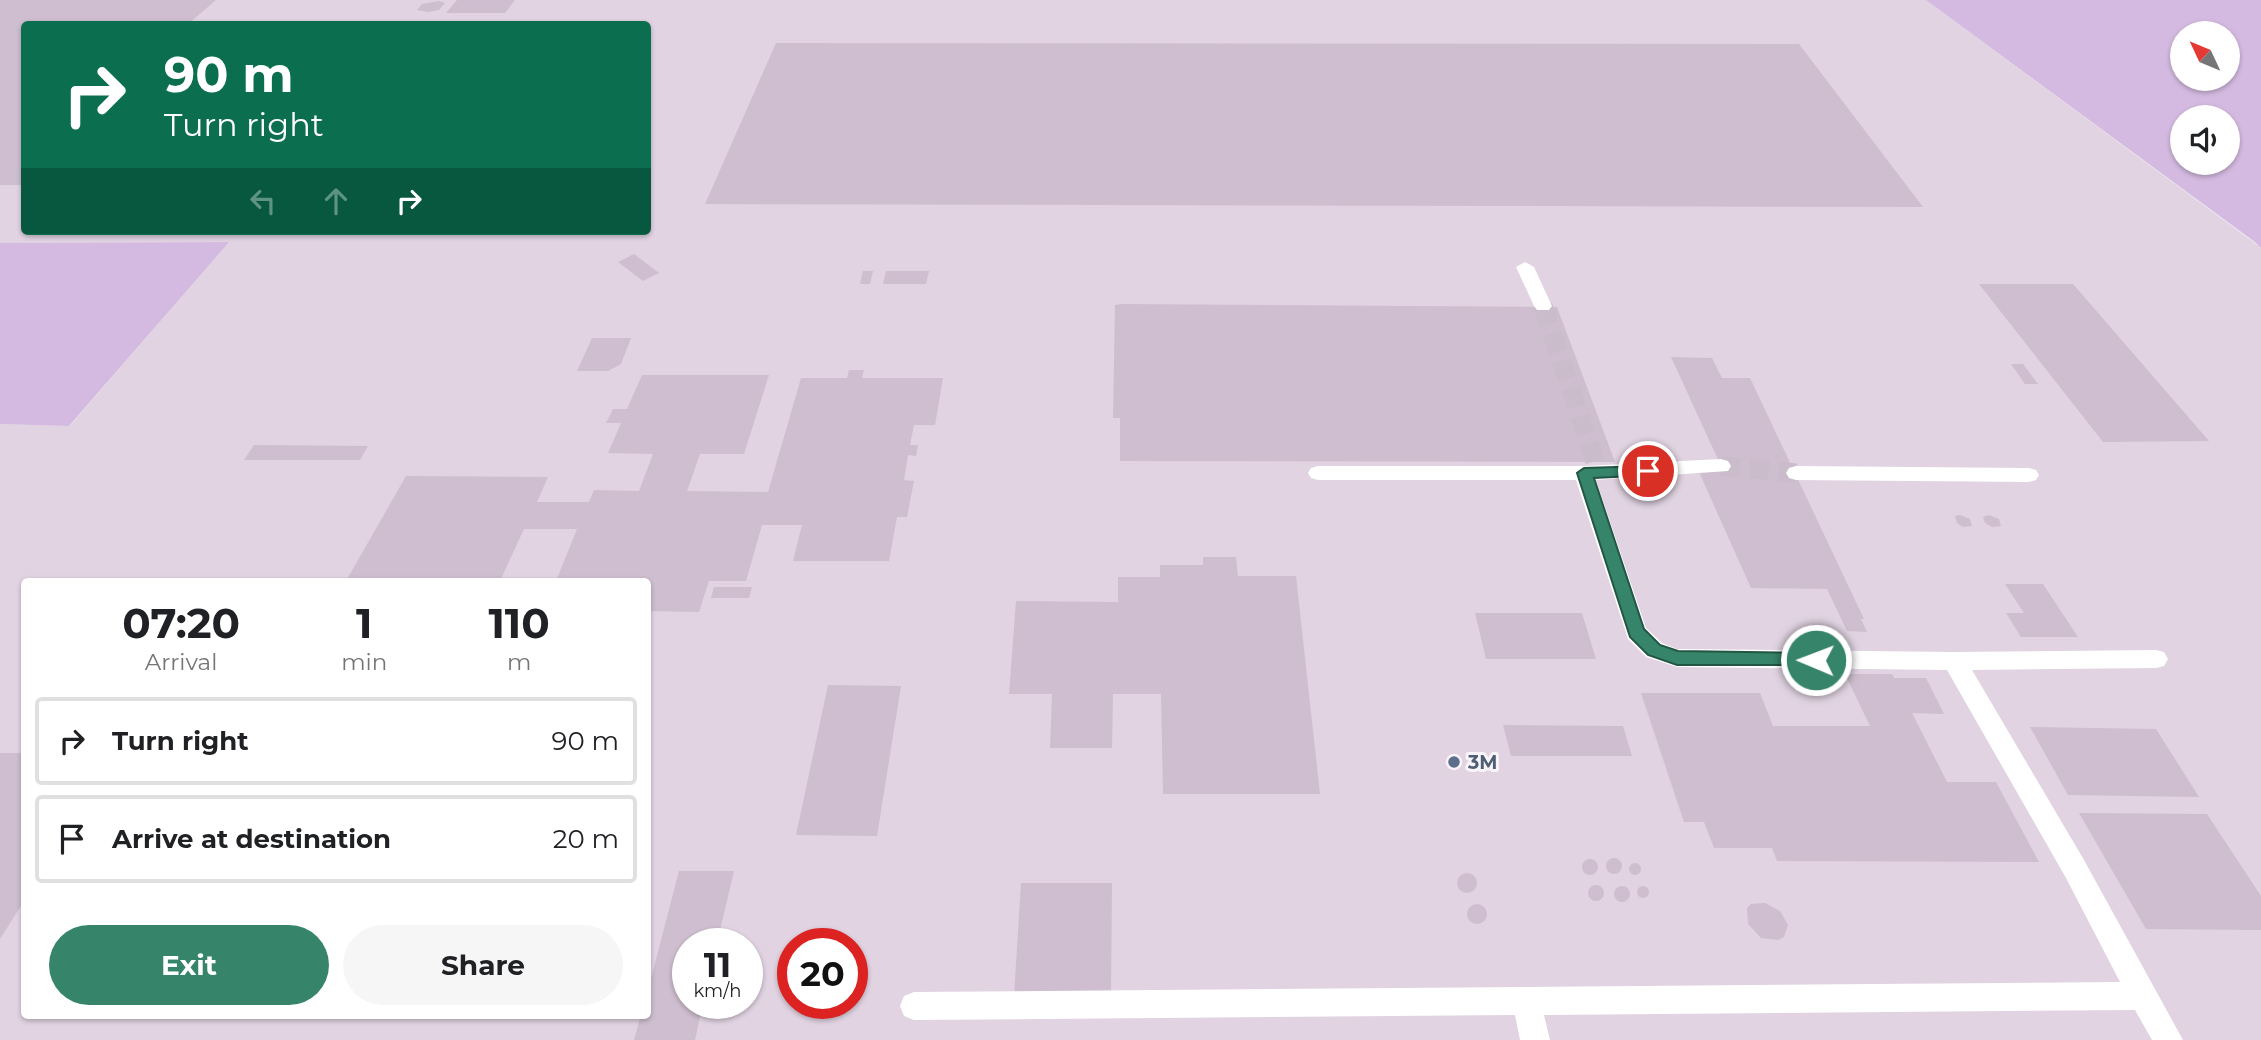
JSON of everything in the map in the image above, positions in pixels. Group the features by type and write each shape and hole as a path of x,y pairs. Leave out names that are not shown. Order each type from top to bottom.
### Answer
{"lane":[{"path":"1525,267 1543,306"},
{"path":"1318,473 1721,466"},
{"path":"1593,469 1636,633 1654,650 1677,658 1954,661 2157,659"},
{"path":"1796,473 2029,475"},
{"path":"1954,661 2075,869 2168,1040"},
{"path":"914,1006 2143,996"},
{"path":"1526,1001 1535,1040"}],"shaded area":[{"name":"3M","path":"0,0 1926,0 2261,248 2261,1040 0,1040 0,424 70,426 228,242 0,243"},
{"path":"1926,0 2261,0 2261,248 2255,242"},
{"path":"229,242 69,426 0,424 0,243"}],"building":[{"path":"0,0 216,0 192,21 21,21 21,185 0,185"},
{"path":"457,0 515,0 505,13 446,13"},
{"path":"439,1 445,3 439,10 417,10 422,4"},
{"path":"776,43 1799,44 1923,207 705,204"},
{"path":"634,254 659,273 643,281 618,262"},
{"path":"863,271 873,271 870,284 860,284"},
{"path":"886,271 929,271 926,284 883,284"},
{"path":"1979,284 2073,284 2209,441 2103,442"},
{"path":"1115,305 1557,307 1615,462 1120,461 1120,418 1113,418"},
{"path":"592,338 631,338 621,364 608,371 577,371"},
{"path":"1671,357 1712,358 1722,378 1750,378 1864,619 1861,619 1867,632 1847,631 1827,589 1751,588 1699,472 1721,466"},
{"path":"2011,364 2023,364 2038,384 2025,384"},
{"path":"849,370 864,370 862,378 943,378 935,425 914,425 910,445 918,445 916,456 908,455 904,480 914,481 907,517 897,517 889,561 793,561 802,525 762,525 746,581 709,581 699,612 651,611 651,578 557,578 577,529 524,529 501,578 348,578 406,476 548,477 537,502 589,502 594,490 639,491 653,454 608,453 621,423 606,423 613,409 627,409 642,375 769,375 744,454 700,454 687,491 768,492 801,378 847,378"},
{"path":"254,445 368,446 360,460 244,460"},
{"path":"1989,515 1999,519 2001,526 1992,527 1985,523 1983,517"},
{"path":"1955,516 1970,519 1972,526 1963,527 1957,523"},
{"path":"1203,557 1236,557 1238,576 1296,576 1320,794 1163,794 1161,694 1113,694 1112,748 1050,748 1052,694 1009,694 1016,601 1118,602 1118,577 1160,577 1160,565 1203,565"},
{"path":"2005,584 2043,584 2078,637 2021,637 2006,613 2024,613"},
{"path":"714,587 752,587 749,598 711,598"},
{"path":"1475,613 1582,613 1596,659 1486,659"},
{"path":"1845,674 1892,674 1894,678 1926,678 1944,714 1912,713 1947,782 1996,782 2039,862 1777,861 1772,848 1714,848 1704,822 1684,822 1641,693 1760,693 1773,726 1870,726"},
{"path":"828,685 901,686 877,836 796,835"},
{"path":"1503,725 1623,726 1632,756 1511,756"},
{"path":"2030,727 2156,729 2199,797 2068,795"},
{"path":"0,753 21,753 21,906 0,939"},
{"path":"2079,813 2207,814 2261,896 2261,930 2146,929"},
{"path":"1614,858 1620,860 1620,872 1614,874 1608,872 1606,866 1608,860"},
{"path":"1587,859 1593,859 1598,867 1596,873 1587,875 1582,870 1582,864"},
{"path":"1635,863 1641,869 1635,875 1629,869"},
{"path":"679,871 734,871 721,928 672,928 672,1019 700,1019 695,1040 634,1040 640,1019 651,1019 651,978"},
{"path":"1467,873 1474,876 1477,883 1474,890 1467,893 1460,890 1457,883 1460,876"},
{"path":"1021,883 1112,883 1111,995 1014,996"},
{"path":"1593,885 1599,885 1604,893 1602,899 1593,901 1588,896 1588,890"},
{"path":"1619,886 1625,886 1630,894 1628,900 1619,902 1614,897 1614,891"},
{"path":"1643,886 1649,892 1643,898 1637,892"},
{"path":"1765,903 1780,911 1788,925 1784,937 1778,940 1761,938 1748,924 1747,908 1751,904"},
{"path":"1477,904 1484,907 1487,914 1484,921 1477,924 1470,921 1467,914 1470,907"}],"tunnel":[{"path":"1543,306 1595,461"},
{"path":"1721,466 1796,473"}],"place":[{"name":"3M","path":"1454,762"}],"route":[{"path":"1648,471 1584,473 1636,633 1654,650 1677,658 1816,660"}]}
